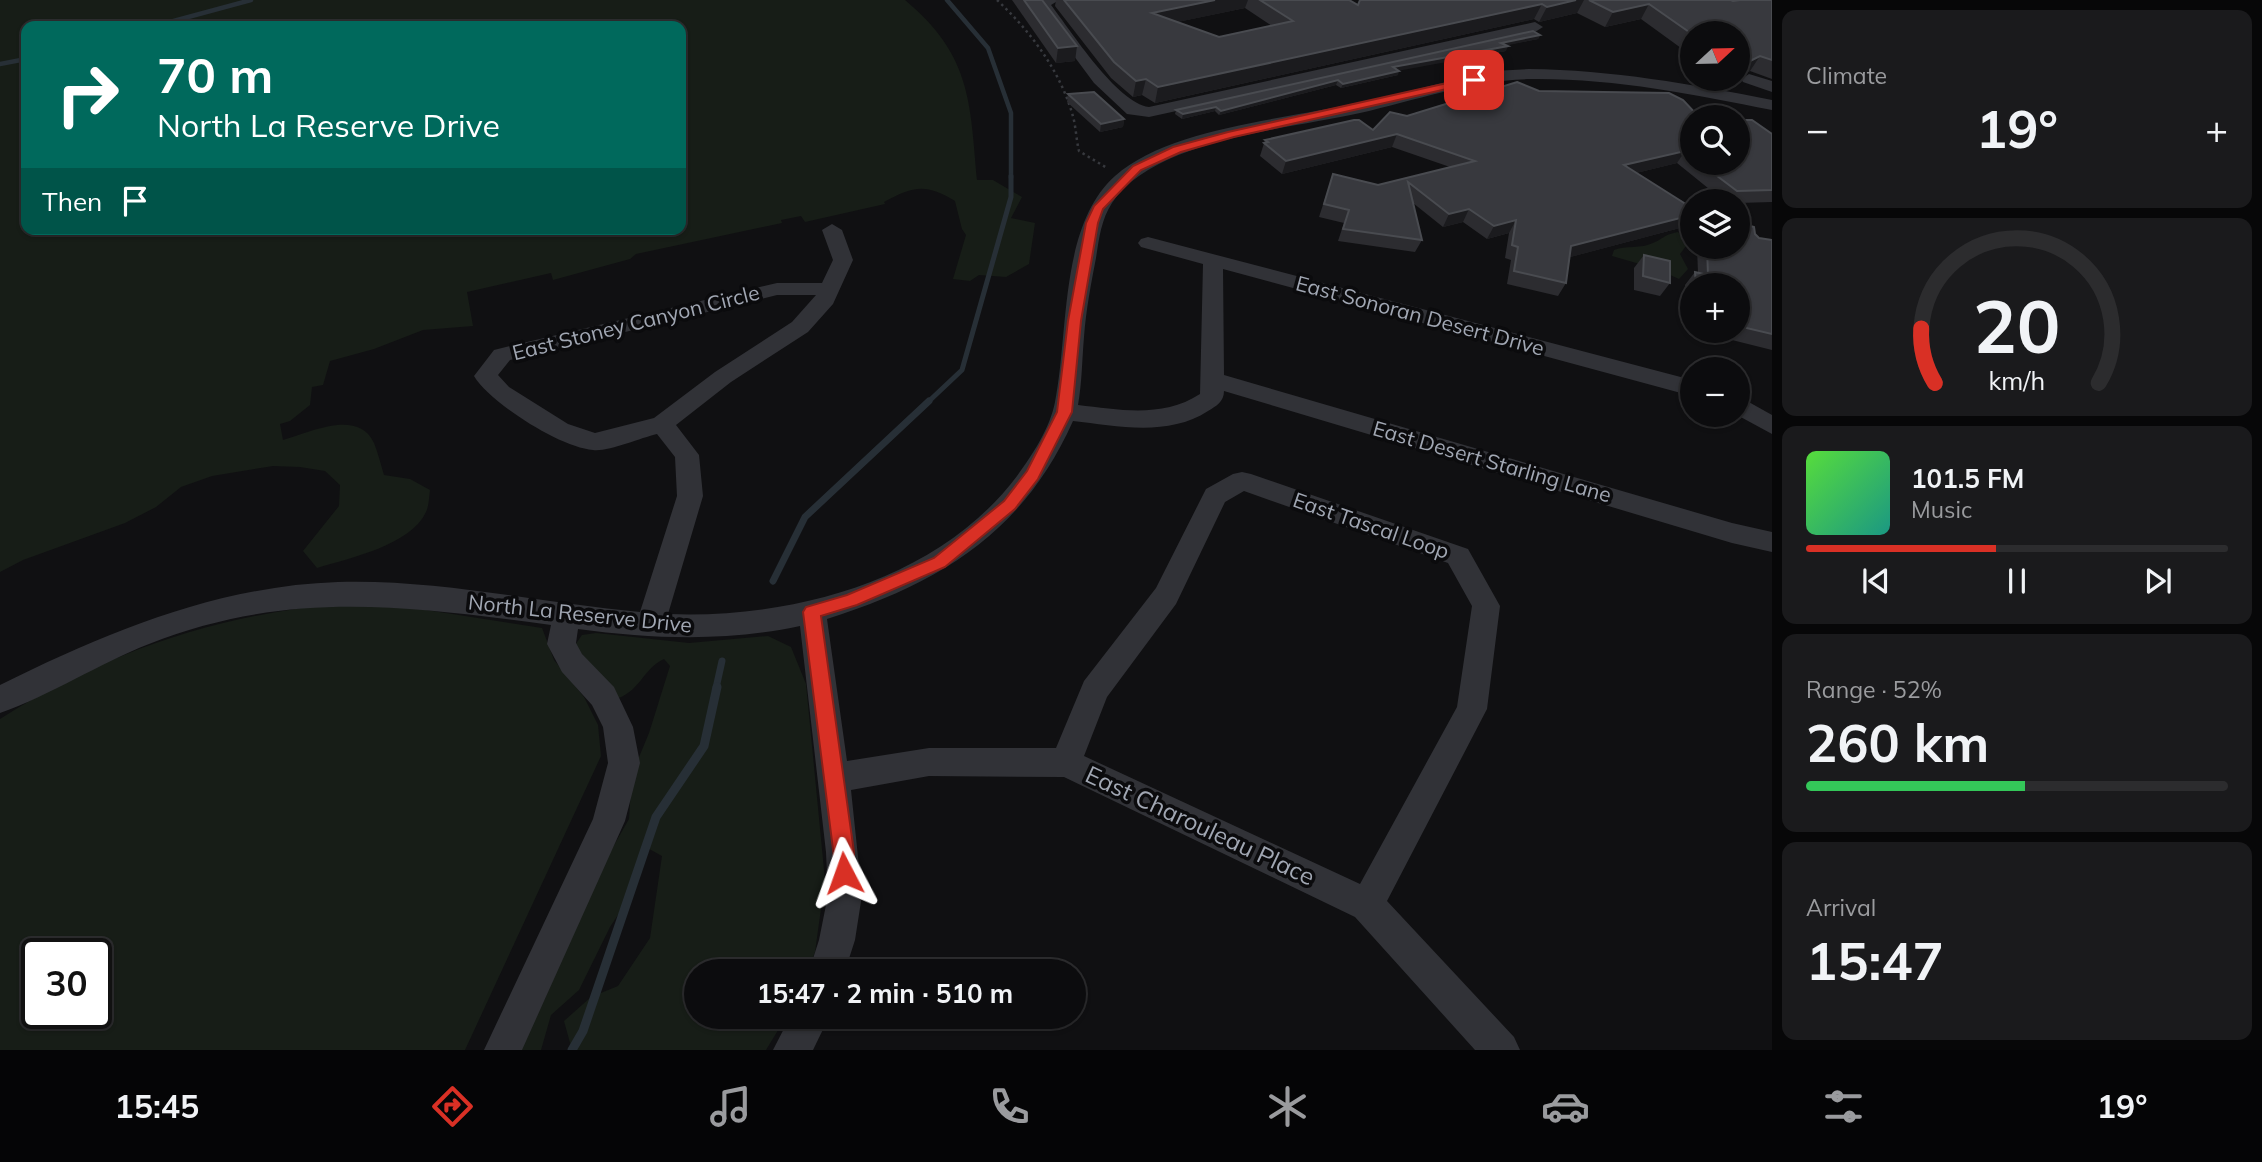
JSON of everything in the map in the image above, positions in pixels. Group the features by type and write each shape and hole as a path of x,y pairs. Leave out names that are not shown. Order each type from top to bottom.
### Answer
{"street":[{"path":"1052,0 1041,2 1100,80 1133,110 1149,111 1535,27"},
{"name":"North La Reserve Drive","path":"0,700 76,662 149,631 219,611 287,597 351,594 422,596 567,616 696,626 737,625 812,612 851,600 940,562 1009,505 1033,475 1065,412 1074,321 1092,223 1098,208 1137,168 1177,149 1232,134 1494,76 1537,72 1589,74 1770,103"},
{"path":"1750,80 1770,103"},
{"name":"East Stoney Canyon Circle","path":"827,289 777,289 502,355 485,376 501,393 558,430 594,442 662,424 723,377 800,327 822,304 843,260 832,230"},
{"name":"East Sonoran Desert Drive","path":"1148,243 1680,385"},
{"path":"1065,412 1163,420 1200,407 1212,397 1213,261"},
{"name":"East Desert Starling Lane","path":"1213,380 1732,533 1772,542"},
{"path":"1750,412 1772,426"},
{"path":"651,624 690,496 687,455 662,424"},
{"name":"East Tascal Loop","path":"1066,763 1095,690 1166,596 1215,496 1242,481 1458,556 1486,606 1472,709 1367,905"},
{"path":"812,612 844,852 845,895 831,959"},
{"path":"503,1050 609,821 624,762 618,727 603,696 572,663 561,644 567,616"},
{"name":"East Charouleau Place","path":"834,779 929,762 1066,763 1367,905 1501,1050"},
{"path":"792,1050 804,1029"}],"path":[{"path":"997,0 1029,32 1056,73 1073,117 1079,150 1096,163 1115,170"}],"shaded area":[{"path":"0,0 905,0 927,20 955,60 969,103 977,180 993,180 1022,197 1011,218 1035,223 1029,264 1006,277 979,275 970,281 953,279 966,235 955,201 936,191 919,189 903,193 884,202 885,204 805,222 801,216 781,220 782,223 636,254 630,259 553,280 551,273 467,292 473,326 423,330 374,349 330,361 323,385 312,387 310,405 290,421 280,424 283,440 332,426 357,427 367,433 374,443 384,475 410,479 430,490 427,510 418,523 394,542 317,568 303,551 339,506 340,485 325,471 273,466 212,476 181,487 156,507 125,523 23,560 0,572"},
{"path":"1678,232 1680,234 1680,259 1688,269 1680,273 1679,279 1657,269 1612,256 1614,250 1648,245"},
{"path":"340,604 407,607 542,628 554,660 584,697 598,725 601,756 465,1050 0,1050 0,719 39,696 121,656 206,627 250,617"},
{"path":"596,633 689,643 768,636 791,647 806,684 825,880 815,952 812,959 684,959 684,1029 779,1029 766,1050 572,1050 564,1021 591,997 618,986 650,938 662,856 642,845 637,886 610,927 579,990 551,1015 541,1050 518,1050 544,1001 593,882 629,819 632,774 649,733 670,666 664,659 657,663 632,690 619,698 613,695 575,645 582,635"}],"building":[{"path":"1024,0 1042,0 1077,46 1058,48"},
{"path":"1064,0 1215,0 1152,13 1219,37 1293,21 1260,0 1349,0 1358,5 1360,0 1576,0 1547,7 1542,4 1158,87 1146,79 1136,81 1114,62"},
{"path":"1589,0 1772,0 1772,60 1760,56 1750,61 1750,21 1680,21 1680,26 1649,4 1613,12"},
{"path":"1533,31 1540,35 1501,43 1508,46 1393,67 1399,71 1343,84 1338,80 1221,111 1216,107 1183,114 1176,110"},
{"path":"1517,82 1539,91 1669,93 1688,105 1680,105 1680,152 1624,165 1680,200 1680,218 1571,246 1566,283 1514,271 1518,247 1512,245 1516,220 1494,226 1469,209 1449,214 1408,182 1422,240 1343,229 1349,210 1324,204 1333,174 1378,185 1475,161 1397,134 1286,161 1264,143 1268,142 1265,140 1354,120 1359,120 1373,130 1390,112 1407,116"},
{"path":"1094,92 1124,119 1101,124 1068,94"},
{"path":"1752,120 1772,134 1772,190 1734,189 1716,175 1750,175"},
{"path":"1750,226 1754,227 1759,238 1772,240 1772,334 1750,329 1750,273 1708,273 1707,259 1750,259"},
{"path":"1644,255 1670,261 1670,283 1643,276"}],"waterway":[{"path":"173,21 251,0"},
{"path":"927,403 962,370 1011,197 1011,113 988,48 947,0"},
{"path":"0,64 21,60"},
{"path":"773,581 805,517 929,401"},
{"path":"716,688 722,661"},
{"path":"572,1050 583,1031 656,817 704,746 717,687"}],"route":[{"path":"844,873 844,852 812,612 851,600 940,562 1009,505 1033,475 1065,412 1074,321 1092,223 1098,208 1137,168 1177,149 1232,134 1474,80"}]}
